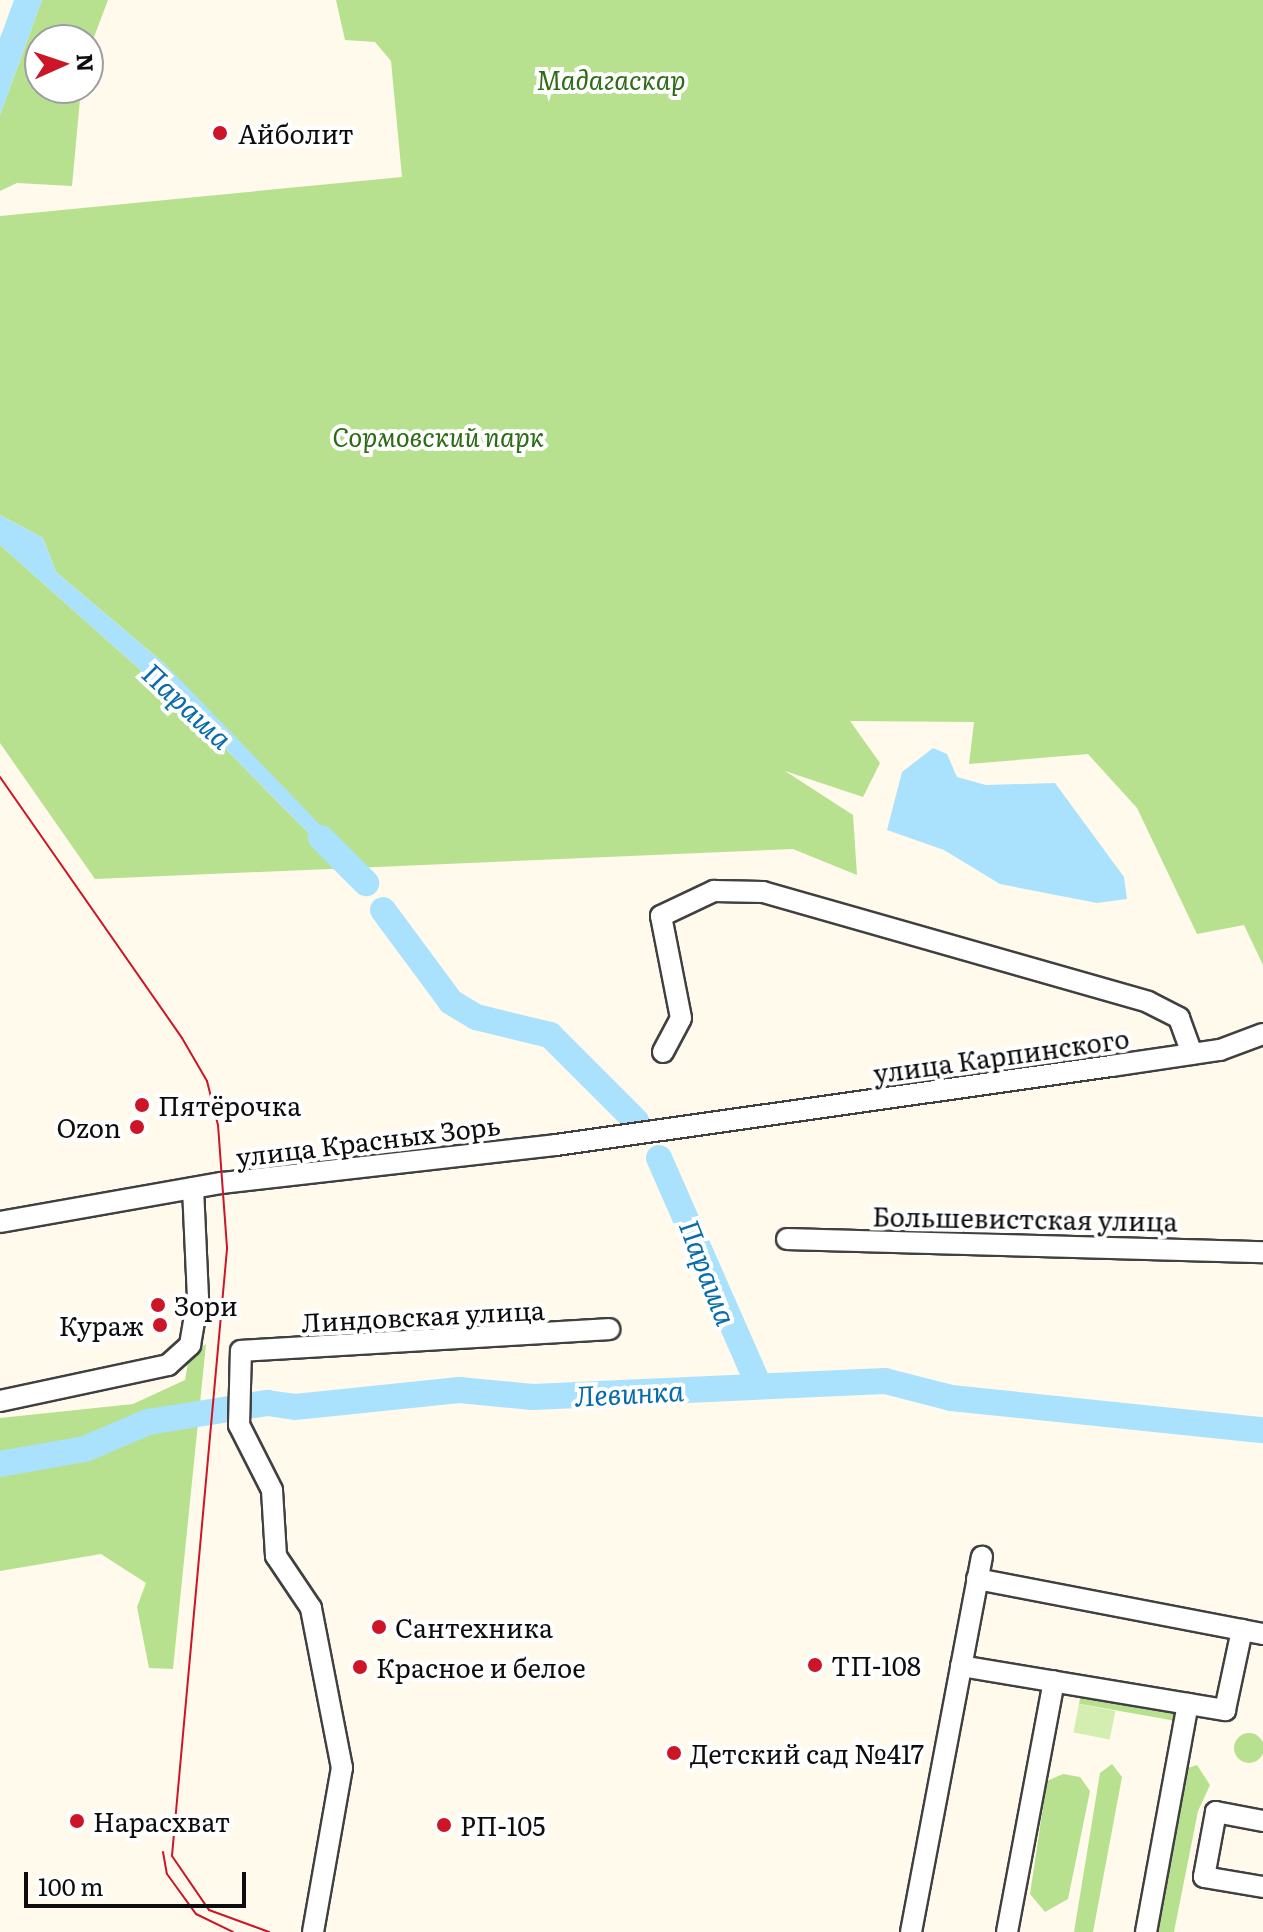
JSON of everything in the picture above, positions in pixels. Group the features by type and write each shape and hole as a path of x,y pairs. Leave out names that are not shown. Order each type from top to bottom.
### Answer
{"street":[{"path":"663,1052 681,1018 661,916 714,891 763,892 1148,1002 1179,1018 1192,1054"},
{"name":"улица Карпинского","path":"744,1118 1220,1050 1263,1034"},
{"path":"1220,1050 1263,1044"},
{"name":"улица Красных Зорь","path":"0,1222 193,1188 744,1118"},
{"path":"0,1401 147,1371 173,1363 190,1345 198,1298 193,1188"},
{"name":"Большевистская улица","path":"787,1239 1263,1252"},
{"name":"Линдовская улица","path":"313,1932 342,1768 311,1608 276,1556 272,1490 239,1425 241,1351 609,1329"},
{"path":"911,1932 982,1557"},
{"path":"977,1579 1263,1634"},
{"path":"961,1666 1225,1710 1242,1630"},
{"path":"1007,1932 1054,1681"},
{"path":"1146,1932 1188,1704"},
{"path":"1263,1821 1216,1812 1204,1877 1263,1887"}],"green space":[{"path":"42,0 108,0 99,24 33,24"},
{"name":"Сормовский парк","path":"336,0 1263,0 1263,965 1244,925 1197,934 1137,808 1088,754 969,764 974,722 850,721 880,763 863,797 785,771 853,815 857,875 793,849 95,879 0,743 0,545 199,722 337,862 166,665 56,572 43,538 0,515 0,216 402,177 391,61 375,42 345,40"},
{"path":"24,49 24,104 80,104 72,186 17,183 0,191 0,115"},
{"path":"206,1344 173,1669 149,1668 137,1607 146,1583 101,1554 0,1571 0,1418 133,1404 185,1380 189,1357"},
{"path":"1081,1693 1177,1710 1175,1721 1079,1704"},
{"path":"1079,1704 1115,1711 1110,1740 1073,1732"},
{"path":"1249,1733 1260,1737 1264,1748 1260,1759 1249,1763 1238,1759 1234,1748 1238,1737"},
{"path":"1112,1764 1122,1777 1093,1932 1074,1932 1100,1773"},
{"path":"1197,1765 1210,1785 1198,1811 1174,1932 1153,1932 1185,1769"},
{"path":"1063,1774 1080,1777 1090,1791 1068,1899 1045,1912 1030,1894 1047,1781"}],"water":[{"path":"14,0 42,0 33,24 24,24 24,49 0,115 0,38"},
{"path":"0,515 43,538 56,572 166,665 355,861 337,862 199,722 0,545"},
{"path":"933,748 947,754 957,777 986,785 1055,783 1124,877 1127,899 1097,903 1000,884 944,850 887,830 902,772"}],"waterway":[{"name":"Параша","path":"321,838 366,883"},
{"name":"Параша","path":"383,910 451,1002 476,1017 550,1035 636,1121"},
{"name":"Параша","path":"659,1158 759,1386"},
{"name":"Левинка","path":"0,1464 85,1449 148,1422 267,1403 295,1407 459,1390 533,1397 885,1381 951,1398 1263,1430"}],"tram line":[{"path":"0,777 182,1038 207,1081 218,1125 227,1249 172,1856 209,1910 269,1932"},
{"path":"163,1852 167,1874 196,1914 233,1932"}],"place":[{"name":"Айболит","path":"220,133"},
{"name":"Пятёрочка","path":"142,1105"},
{"name":"Ozon","path":"137,1127"},
{"name":"Зори","path":"158,1305"},
{"name":"Кураж","path":"160,1325"},
{"name":"Сантехника","path":"379,1627"},
{"name":"ТП-108","path":"815,1665"},
{"name":"Красное и белое","path":"360,1667"},
{"name":"Детский сад №417","path":"674,1753"},
{"name":"Нарасхват","path":"77,1821"},
{"name":"РП-105","path":"444,1825"}],"park label":[{"name":"Мадагаскар","path":"611,79"}]}
